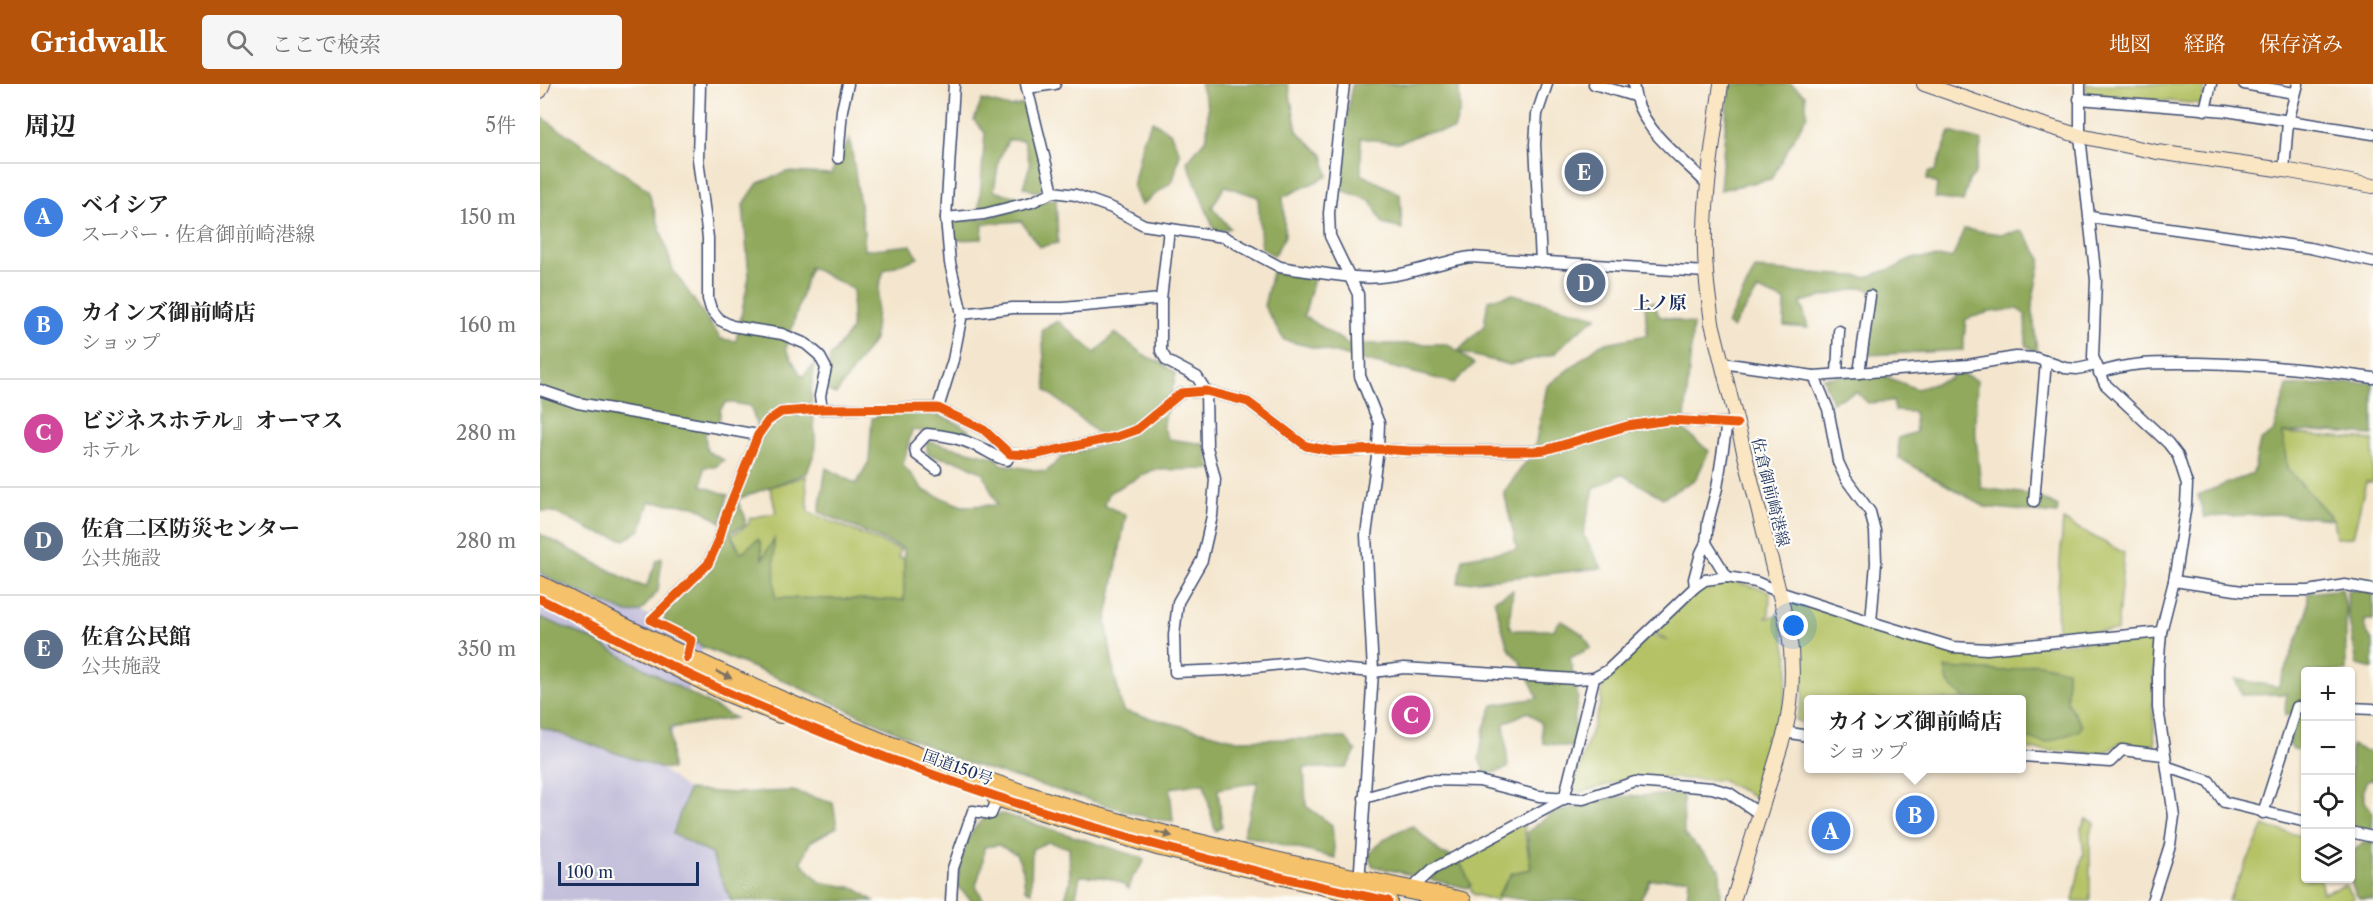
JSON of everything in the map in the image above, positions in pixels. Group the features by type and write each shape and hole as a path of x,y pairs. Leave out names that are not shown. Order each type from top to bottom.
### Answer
{"highway":[{"name":"国道150号","path":"540,585 772,698 860,735 943,766 1029,795 1388,901"},
{"name":"国道150号","path":"540,599 726,692 854,744 998,798 1156,846 1358,892 1410,890 1462,901"}],"main road":[{"path":"540,90 543,84"},
{"name":"佐倉御前崎港線","path":"1721,84 1705,228 1706,272 1712,323 1722,363 1732,423 1779,592 1789,632 1793,661 1790,708 1785,732 1733,901"},
{"path":"1924,84 2080,136 2157,152 2284,170 2373,186"}],"street":[{"path":"700,84 698,159 708,237 708,299 711,309 720,321 732,326 782,334 806,344 819,355 826,368 820,396 822,409"},
{"path":"838,158 842,110 848,84"},
{"path":"938,408 953,360 962,314 950,263 946,218 954,84"},
{"path":"1053,192 1026,86 1055,84"},
{"path":"1344,84 1329,213 1330,236 1351,275 1358,294 1360,376 1379,423 1378,449 1366,534 1373,672 1358,892"},
{"path":"1541,262 1535,144 1537,114 1547,84"},
{"path":"1594,84 1634,96"},
{"path":"1633,84 1634,96 1645,120 1656,136 1688,163 1708,185"},
{"path":"2080,84 2080,136 2096,280 2093,357 2105,384 2168,443 2178,456 2187,484 2174,581 2161,632 2158,708 2163,755 2168,767 2174,816 2170,845 2152,901"},
{"path":"2205,110 2211,84"},
{"path":"2244,84 2296,89 2288,122 2284,170"},
{"path":"2079,99 2205,110 2373,134"},
{"path":"946,218 984,214 1032,202 1053,192 1076,195 1112,208 1144,225 1224,237 1280,267 1378,278 1415,272 1452,260 1471,257 1706,272"},
{"path":"2090,217 2299,246 2373,262"},
{"path":"1169,229 1161,299 1161,351 1167,361 1197,377 1206,391 1207,447 1215,479 1212,516 1202,560 1178,602 1174,635 1175,672 1225,670 1302,662 1337,669 1373,672 1415,668 1460,670 1507,676 1594,678 1607,670 1695,587 1705,580 1727,577 1756,582 1779,592 1953,647 1987,649 2161,632"},
{"path":"1859,373 1870,296"},
{"path":"962,314 1013,308 1063,308 1161,299"},
{"path":"1837,374 1839,332"},
{"path":"1722,363 1814,376 1968,365 2016,357 2036,358 2065,368 2077,369 2162,363 2241,364 2373,378"},
{"path":"2034,501 2046,361"},
{"path":"1814,376 1828,409 1838,462 1846,479 1870,512 1875,531 1876,562 1871,622"},
{"path":"540,390 578,403 758,435"},
{"path":"687,658 691,640 651,620 708,564 758,435 768,421 781,412 822,409 938,408 984,430 1010,454 1033,455 1116,437 1136,430 1181,393 1206,391 1248,402 1306,446 1332,451 1378,449 1534,451 1545,450 1628,426 1669,420 1732,423 1695,587"},
{"path":"936,469 916,454 915,447 927,434 944,435 976,446 997,458 1007,460 1010,454"},
{"path":"1706,543 1727,577"},
{"path":"2174,581 2242,591 2309,591 2345,585 2373,590"},
{"path":"1410,890 1433,869 1564,799 1594,678"},
{"path":"2263,813 2297,707 2301,707"},
{"path":"2355,708 2373,709"},
{"path":"1785,732 1804,735"},
{"path":"2026,756 2110,762 2122,750 2163,755"},
{"path":"2168,767 2209,781 2224,802 2301,821"},
{"path":"1364,798 1428,780 1479,781 1539,796 1564,799 1583,799 1635,782 1712,788 1729,793 1760,814"},
{"path":"951,901 953,868 973,811 991,814 998,798"},
{"path":"2355,833 2373,837"}],"shaded area":[{"path":"540,572 626,613 640,612 663,621 703,647 660,768 688,790 685,800 761,901 540,901"}],"green space":[{"path":"1200,84 1288,84 1297,131 1323,155 1328,176 1283,197 1285,236 1274,256 1261,247 1258,197 1225,186 1212,207 1230,228 1215,232 1187,162 1207,137 1208,107"},
{"path":"1352,84 1459,84 1460,110 1454,130 1424,133 1398,143 1361,138 1361,174 1400,194 1402,229 1383,224 1371,201 1337,188"},
{"path":"1729,84 1791,84 1805,95 1807,115 1771,179 1720,190"},
{"path":"2086,84 2205,84 2202,104 2086,94"},
{"path":"982,100 1010,107 1023,104 1035,118 1046,186 1036,192 1023,187 1030,165 1024,140 1008,140 999,160 994,191 1023,198 979,209 985,133 974,120"},
{"path":"540,116 648,190 673,270 721,339 736,341 749,277 743,205 758,183 786,172 831,174 850,139 864,231 864,250 911,245 918,258 884,270 879,287 874,340 836,394 825,390 830,357 851,330 853,289 810,267 786,349 802,377 815,364 811,391 816,448 807,473 738,499 733,503 761,437 750,406 726,402 720,410 720,418 705,434 707,451 724,460 715,467 704,467 702,486 728,495 721,522 696,506 649,502 641,529 625,540 595,532 554,512 540,511"},
{"path":"1152,121 1170,132 1180,153 1173,181 1141,205 1133,187 1143,139"},
{"path":"1950,132 1982,141 1974,176 1969,180 1963,202 1935,198 1937,184 1927,180 1928,172 1935,171"},
{"path":"1056,198 1058,243 1039,247 1021,221 983,224 982,239 955,240 951,222 986,218"},
{"path":"1964,229 2001,234 2023,231 2041,259 2032,303 2037,352 2026,346 2025,315 2018,309 1990,312 1966,319 1963,350 1869,355 1872,292 1863,287 1801,302 1808,328 1784,326 1785,301 1758,290 1732,328 1727,324 1755,269 1867,277 1899,266 1912,258 1953,257"},
{"path":"1272,272 1314,279 1304,316 1348,344 1448,344 1458,351 1484,326 1488,300 1513,294 1597,317 1572,336 1554,354 1510,365 1459,352 1474,364 1454,383 1284,340 1264,306"},
{"path":"1654,302 1659,316 1693,324 1684,430 1709,451 1696,479 1663,498 1621,474 1594,489 1583,534 1602,568 1458,583 1463,558 1517,549 1504,492 1534,451 1547,386 1601,344 1647,335 1645,303"},
{"path":"1058,321 1095,353 1115,333 1147,357 1160,362 1176,374 1163,427 1169,439 1204,444 1211,469 1153,470 1110,492 1104,505 1126,515 1106,623 1123,711 1237,740 1346,738 1356,751 1346,768 1304,768 1306,806 1332,825 1335,858 1243,835 1258,782 1218,789 1222,827 1215,831 1204,783 1170,788 1173,821 1152,819 961,761 778,678 703,647 663,621 671,605 710,568 730,506 738,502 745,516 745,525 731,532 741,553 758,539 761,543 762,559 774,539 775,598 904,600 904,549 819,512 826,468 856,484 869,461 872,418 904,410 926,412 958,424 985,444 946,434 912,430 903,465 925,491 962,506 997,505 983,473 961,462 928,455 926,441 997,458 1001,464 1046,472 1063,456 1109,443 1046,390 1042,330"},
{"path":"1956,372 1977,380 1975,426 1981,488 2035,495 2058,507 2057,514 1985,507 1899,458 1898,438 1916,432 1914,412 1895,411 1893,401 1868,403 1856,392 1832,402 1823,378 1877,373 1917,389 1949,379"},
{"path":"2373,382 2373,435 2312,431 2283,433 2287,469 2333,519 2275,514 2204,517 2198,495 2253,473 2260,441 2273,432 2287,386"},
{"path":"2283,433 2373,440 2373,482 2366,482 2353,537 2336,538 2333,519 2287,469"},
{"path":"806,476 808,512 901,550 898,557 904,558 904,600 775,598 757,540 741,553 732,535 748,525 750,518 776,513 770,487"},
{"path":"2063,520 2124,553 2117,631 2058,632 2057,603"},
{"path":"540,534 646,587 657,560 662,558 658,591 640,612 627,613 553,580 540,572"},
{"path":"1727,580 1770,591 1769,614 1766,618 1779,615 1789,664 1783,709 1757,798 1721,780 1636,777 1578,793 1572,789 1601,702 1602,678 1651,634 1668,641 1653,631 1698,589"},
{"path":"2342,589 2346,609 2346,667 2301,667 2301,709 2285,716 2286,694 2242,695 2235,679 2278,687 2307,614 2308,593"},
{"path":"1513,590 1509,624 1512,630 1553,630 1561,620 1584,635 1591,648 1570,658 1578,697 1574,721 1578,748 1543,743 1541,723 1528,712 1504,723 1508,768 1486,775 1479,759 1484,728 1493,705 1538,698 1520,661 1508,648 1494,600"},
{"path":"2347,591 2373,591 2373,620 2365,620 2365,625 2373,643 2373,669 2357,665 2348,615"},
{"path":"1787,600 1955,651 2146,638 2155,645 2153,706 2155,746 2119,743 2104,754 2026,749 2026,695 1804,695 1804,723 1796,720 1803,697 1800,650"},
{"path":"540,617 591,639 735,718 670,728 672,769 660,768 540,727"},
{"path":"2035,663 2067,670 2067,702 2082,726 2079,731 2045,743 2026,738 2026,695 1961,695 1948,683 1945,668 2008,671"},
{"path":"2301,712 2301,750 2293,749 2289,744 2297,715"},
{"path":"2355,747 2373,751 2373,779 2367,780 2364,793 2365,801 2373,812 2372,831 2355,826"},
{"path":"688,790 733,793 793,791 833,803 837,827 810,842 801,862 820,882 855,888 874,901 731,901 711,854 673,834"},
{"path":"1683,794 1684,834 1720,869 1721,901 1687,901 1689,878 1650,880 1640,901 1531,901 1497,896 1512,873 1531,869 1527,832 1553,813 1612,797"},
{"path":"1003,814 1143,858 1144,862 1133,876 1129,889 1112,879 1080,876 1075,901 1064,901 1070,882 1069,848 1048,842 1032,849 1031,892 1025,889 1023,870 1016,854 998,845 984,847 983,862 976,886 984,901 972,901 957,886 964,850 972,832 978,825 986,818"},
{"path":"2086,819 2095,822 2090,834 2090,901 2073,901 2084,855 2081,828"},
{"path":"1523,822 1531,869 1512,873 1497,901 1473,894 1457,861"},
{"path":"1413,826 1441,853 1460,862 1471,885 1467,888 1373,866 1368,856 1382,841"},
{"path":"2264,826 2301,836 2301,883 2321,883 2323,893 2346,885 2354,898 2350,901 2228,901"},
{"path":"2362,843 2373,843 2373,900 2359,898 2355,893 2352,883 2355,883 2355,850"}],"cycle path":[{"path":"687,658 691,640 651,620 708,564 758,435 768,421 781,412 822,409 938,408 984,430 1010,454 1033,455 1116,437 1136,430 1181,393 1206,391 1248,402 1306,446 1332,451 1378,449 1534,451 1545,450 1627,426 1669,420 1737,424"},
{"path":"540,599 727,692 888,758 969,787 1135,839 1219,862 1388,901"}],"place":[{"name":"佐倉公民館","path":"1584,172"},
{"name":"佐倉二区防災センター","path":"1586,283"},
{"name":"ビジネスホテル』オーマス","path":"1411,715"},
{"name":"カインズ御前崎店","path":"1915,815"},
{"name":"ベイシア","path":"1831,831"}],"district":[{"name":"上ノ原","path":"1660,303"}]}
